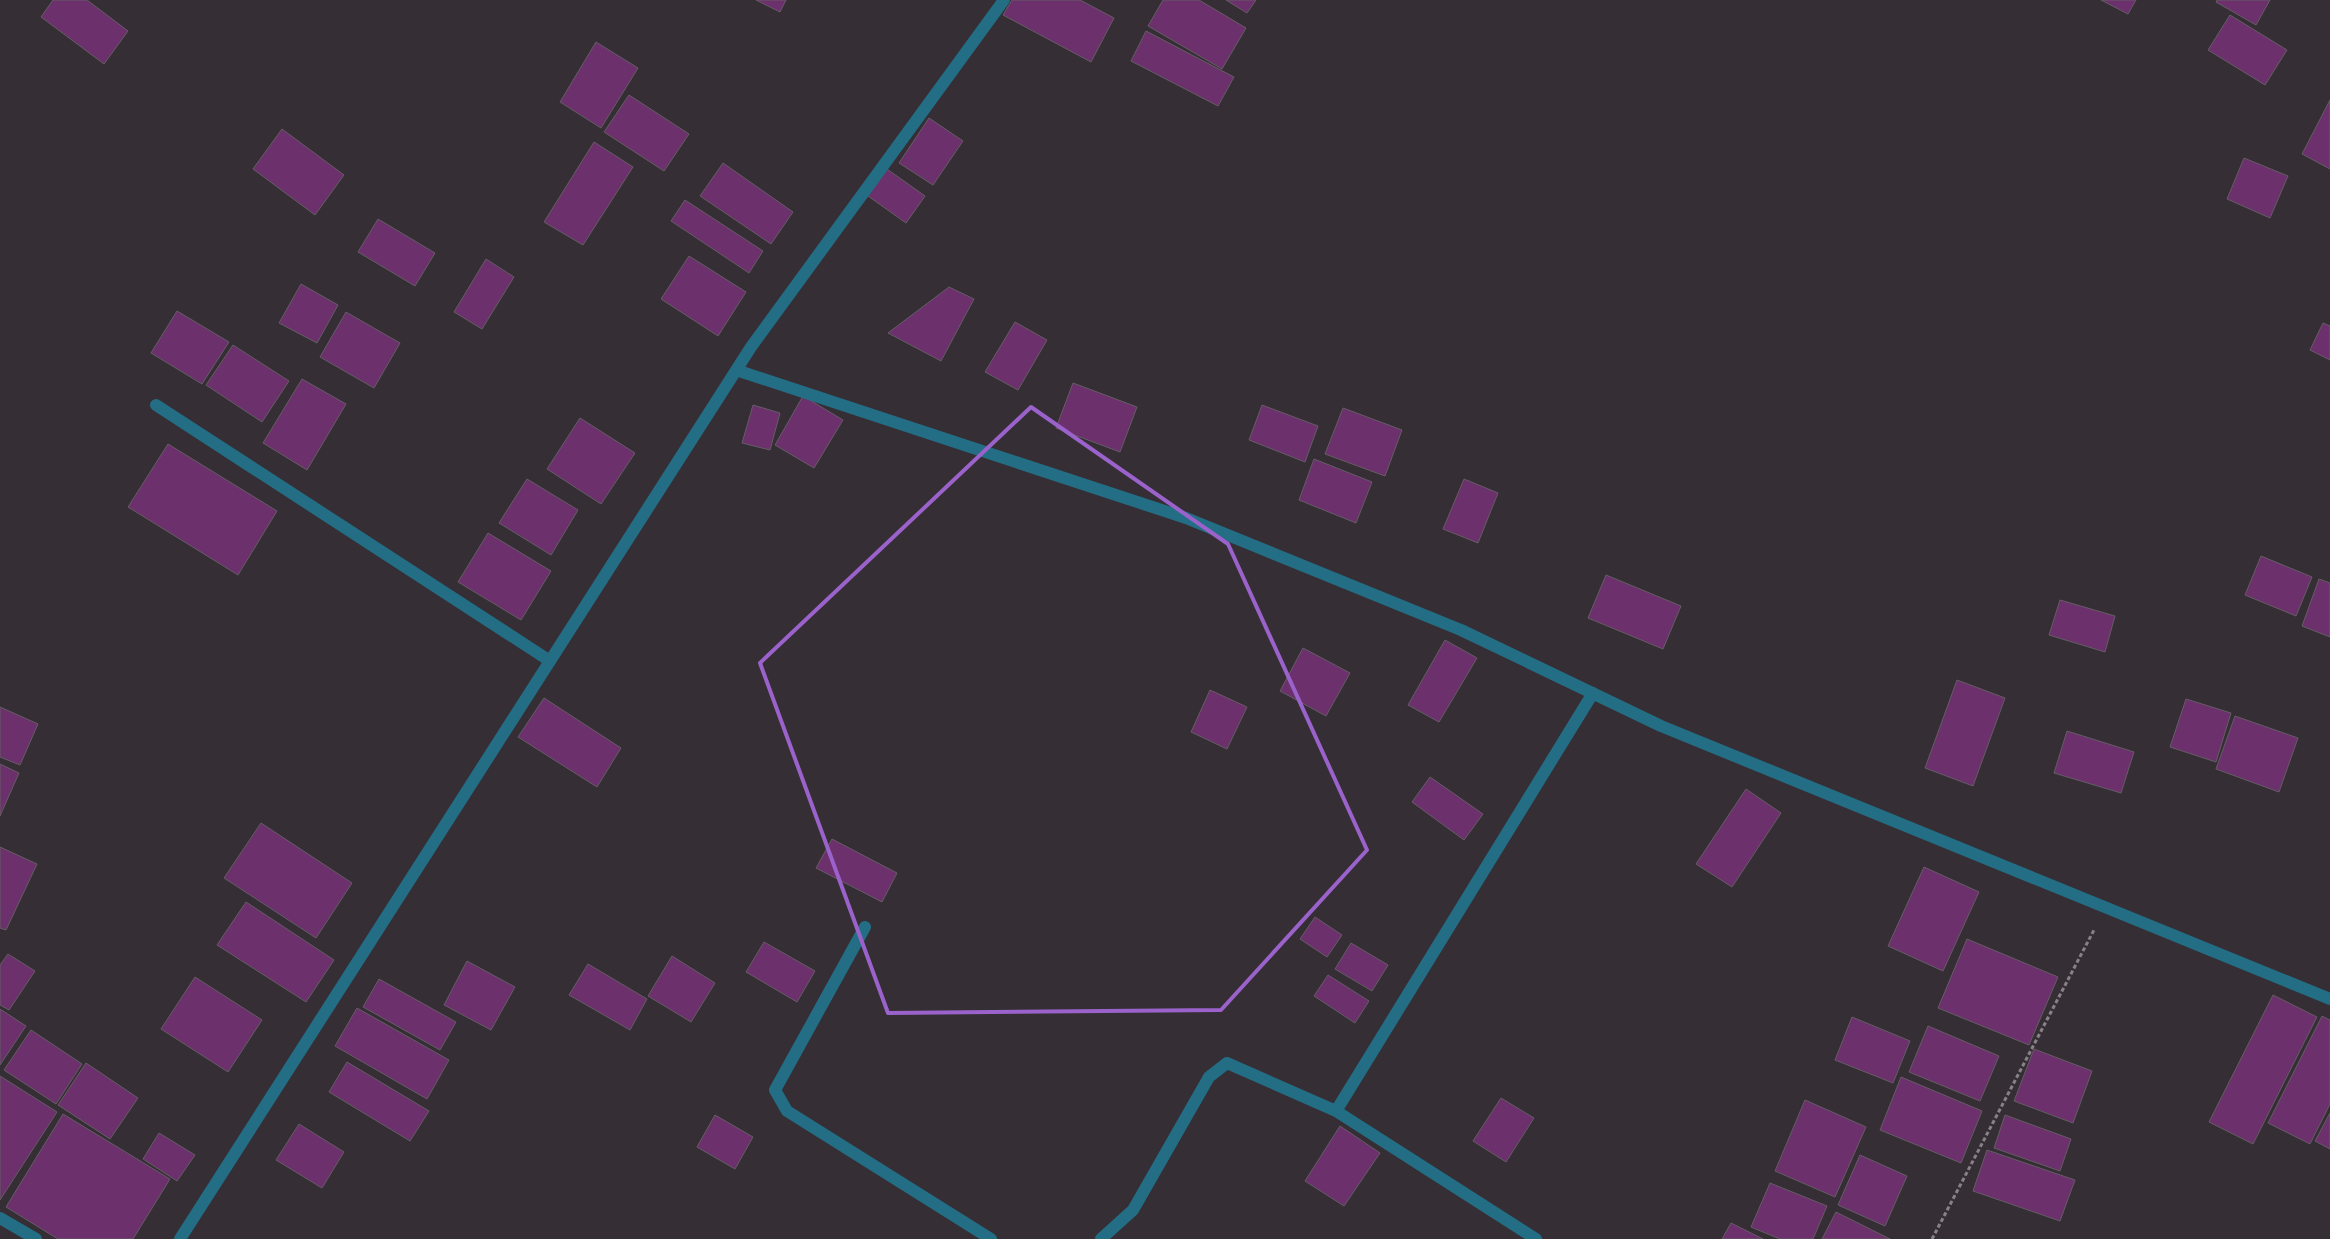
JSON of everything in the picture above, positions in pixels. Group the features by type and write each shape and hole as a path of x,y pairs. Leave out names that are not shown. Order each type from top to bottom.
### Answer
{"street":[{"path":"180,1239 751,347 1004,0"},
{"path":"736,370 1186,518 1461,630 1661,726 2330,999"},
{"path":"156,405 550,660"},
{"path":"1336,1111 1593,693"},
{"path":"865,927 775,1090 787,1111 991,1239"},
{"path":"1101,1239 1133,1210 1209,1077 1227,1063 1336,1111 1536,1239"},
{"path":"0,1218 36,1239"}],"path":[{"path":"1932,1239 2009,1089 2107,908"}],"highlighted area":[{"path":"1031,407 1228,544 1367,850 1221,1010 888,1013 760,663"}],"building":[{"path":"53,0 87,0 128,31 104,64 41,17"},
{"path":"756,0 786,0 780,12"},
{"path":"1012,0 1080,0 1114,18 1091,62 1003,15"},
{"path":"1163,0 1199,0 1246,28 1222,69 1148,26"},
{"path":"1226,0 1256,0 1247,13"},
{"path":"2101,0 2136,0 2128,14"},
{"path":"2217,0 2270,0 2256,25 2216,2"},
{"path":"2230,15 2287,50 2265,85 2208,50"},
{"path":"1146,31 1234,77 1218,106 1131,61"},
{"path":"596,42 638,68 601,128 560,102"},
{"path":"629,95 689,134 664,171 604,132"},
{"path":"2330,100 2330,169 2302,154"},
{"path":"929,118 963,141 933,185 899,163"},
{"path":"282,129 344,175 315,215 253,169"},
{"path":"594,142 633,167 583,245 544,222"},
{"path":"2244,158 2288,176 2270,218 2227,199"},
{"path":"723,163 793,212 771,244 700,196"},
{"path":"887,169 925,196 906,223 868,196"},
{"path":"685,200 763,251 749,273 671,221"},
{"path":"378,219 435,253 415,286 358,252"},
{"path":"689,256 746,292 718,336 661,299"},
{"path":"486,259 514,277 482,329 454,312"},
{"path":"301,284 338,305 317,343 279,323"},
{"path":"949,287 974,299 941,361 888,333"},
{"path":"177,311 229,342 202,384 151,353"},
{"path":"346,312 400,343 374,388 320,357"},
{"path":"1015,322 1047,340 1018,390 985,372"},
{"path":"2323,323 2330,326 2330,360 2310,350"},
{"path":"233,345 289,381 262,422 206,385"},
{"path":"302,379 346,404 307,470 263,443"},
{"path":"1073,383 1137,407 1120,452 1056,428"},
{"path":"803,396 843,420 814,468 775,445"},
{"path":"753,405 780,413 770,450 742,443"},
{"path":"1262,405 1318,426 1305,462 1249,440"},
{"path":"1343,408 1402,430 1385,476 1325,454"},
{"path":"580,418 635,453 601,504 547,469"},
{"path":"168,444 277,511 238,575 128,507"},
{"path":"1314,459 1372,482 1356,523 1299,500"},
{"path":"527,479 578,510 551,555 499,523"},
{"path":"1464,479 1498,493 1478,543 1443,529"},
{"path":"488,533 551,571 521,620 458,582"},
{"path":"2261,556 2312,577 2296,616 2245,595"},
{"path":"1606,575 1681,606 1663,649 1588,618"},
{"path":"2319,579 2330,583 2330,637 2302,626"},
{"path":"2060,600 2115,616 2105,652 2049,635"},
{"path":"1445,640 1477,658 1439,722 1408,705"},
{"path":"1303,648 1350,673 1326,716 1280,691"},
{"path":"1957,680 2005,698 1973,786 1925,768"},
{"path":"1210,690 1247,707 1227,749 1191,732"},
{"path":"544,698 621,748 597,787 518,737"},
{"path":"2186,699 2231,713 2216,762 2170,747"},
{"path":"0,707 38,724 20,765 0,757"},
{"path":"2235,716 2298,738 2279,792 2216,769"},
{"path":"2067,731 2134,752 2121,793 2054,773"},
{"path":"0,764 19,773 0,816"},
{"path":"1430,777 1483,814 1464,840 1412,802"},
{"path":"1746,789 1781,813 1732,887 1696,864"},
{"path":"261,823 352,883 316,938 224,878"},
{"path":"832,839 897,873 882,902 816,868"},
{"path":"0,847 37,864 6,930 0,928"},
{"path":"1924,867 1979,892 1943,971 1888,946"},
{"path":"246,902 334,960 306,1002 217,945"},
{"path":"1315,917 1342,935 1327,957 1300,939"},
{"path":"1967,939 2058,977 2029,1045 1938,1008"},
{"path":"764,942 815,971 797,1002 746,972"},
{"path":"1351,943 1388,965 1372,991 1335,969"},
{"path":"8,954 35,971 9,1010 0,1005 0,965"},
{"path":"672,956 715,983 691,1022 648,996"},
{"path":"467,961 515,987 491,1030 444,1005"},
{"path":"588,964 647,999 630,1030 569,995"},
{"path":"1328,975 1369,1001 1355,1023 1314,996"},
{"path":"195,977 262,1020 228,1072 161,1029"},
{"path":"379,979 456,1022 440,1050 363,1007"},
{"path":"2273,995 2317,1017 2253,1144 2209,1122"},
{"path":"357,1008 449,1060 427,1099 335,1046"},
{"path":"0,1009 26,1026 0,1065"},
{"path":"2322,1016 2330,1020 2330,1104 2310,1144 2268,1123"},
{"path":"1852,1017 1910,1041 1893,1083 1835,1060"},
{"path":"1928,1026 1999,1056 1980,1101 1909,1072"},
{"path":"31,1030 82,1064 56,1104 4,1070"},
{"path":"2034,1049 2092,1071 2073,1123 2014,1101"},
{"path":"347,1062 429,1111 410,1141 329,1092"},
{"path":"86,1063 138,1098 110,1139 58,1105"},
{"path":"0,1076 57,1112 0,1200"},
{"path":"1901,1077 1982,1111 1961,1163 1880,1130"},
{"path":"1501,1098 1534,1118 1506,1162 1473,1141"},
{"path":"1805,1100 1866,1127 1835,1197 1775,1171"},
{"path":"2330,1113 2330,1149 2315,1141"},
{"path":"63,1114 170,1179 133,1239 58,1239 6,1207"},
{"path":"715,1115 753,1137 735,1169 697,1147"},
{"path":"2005,1115 2071,1139 2060,1171 1994,1148"},
{"path":"299,1124 344,1152 322,1188 276,1160"},
{"path":"1340,1126 1380,1153 1344,1206 1305,1181"},
{"path":"159,1133 195,1155 177,1181 143,1159"},
{"path":"1987,1150 2075,1180 2060,1221 1973,1191"},
{"path":"1860,1155 1907,1176 1885,1226 1838,1205"},
{"path":"1770,1183 1827,1206 1813,1239 1780,1239 1751,1227"},
{"path":"1836,1212 1890,1239 1822,1239"},
{"path":"1731,1223 1763,1239 1722,1239"}]}
